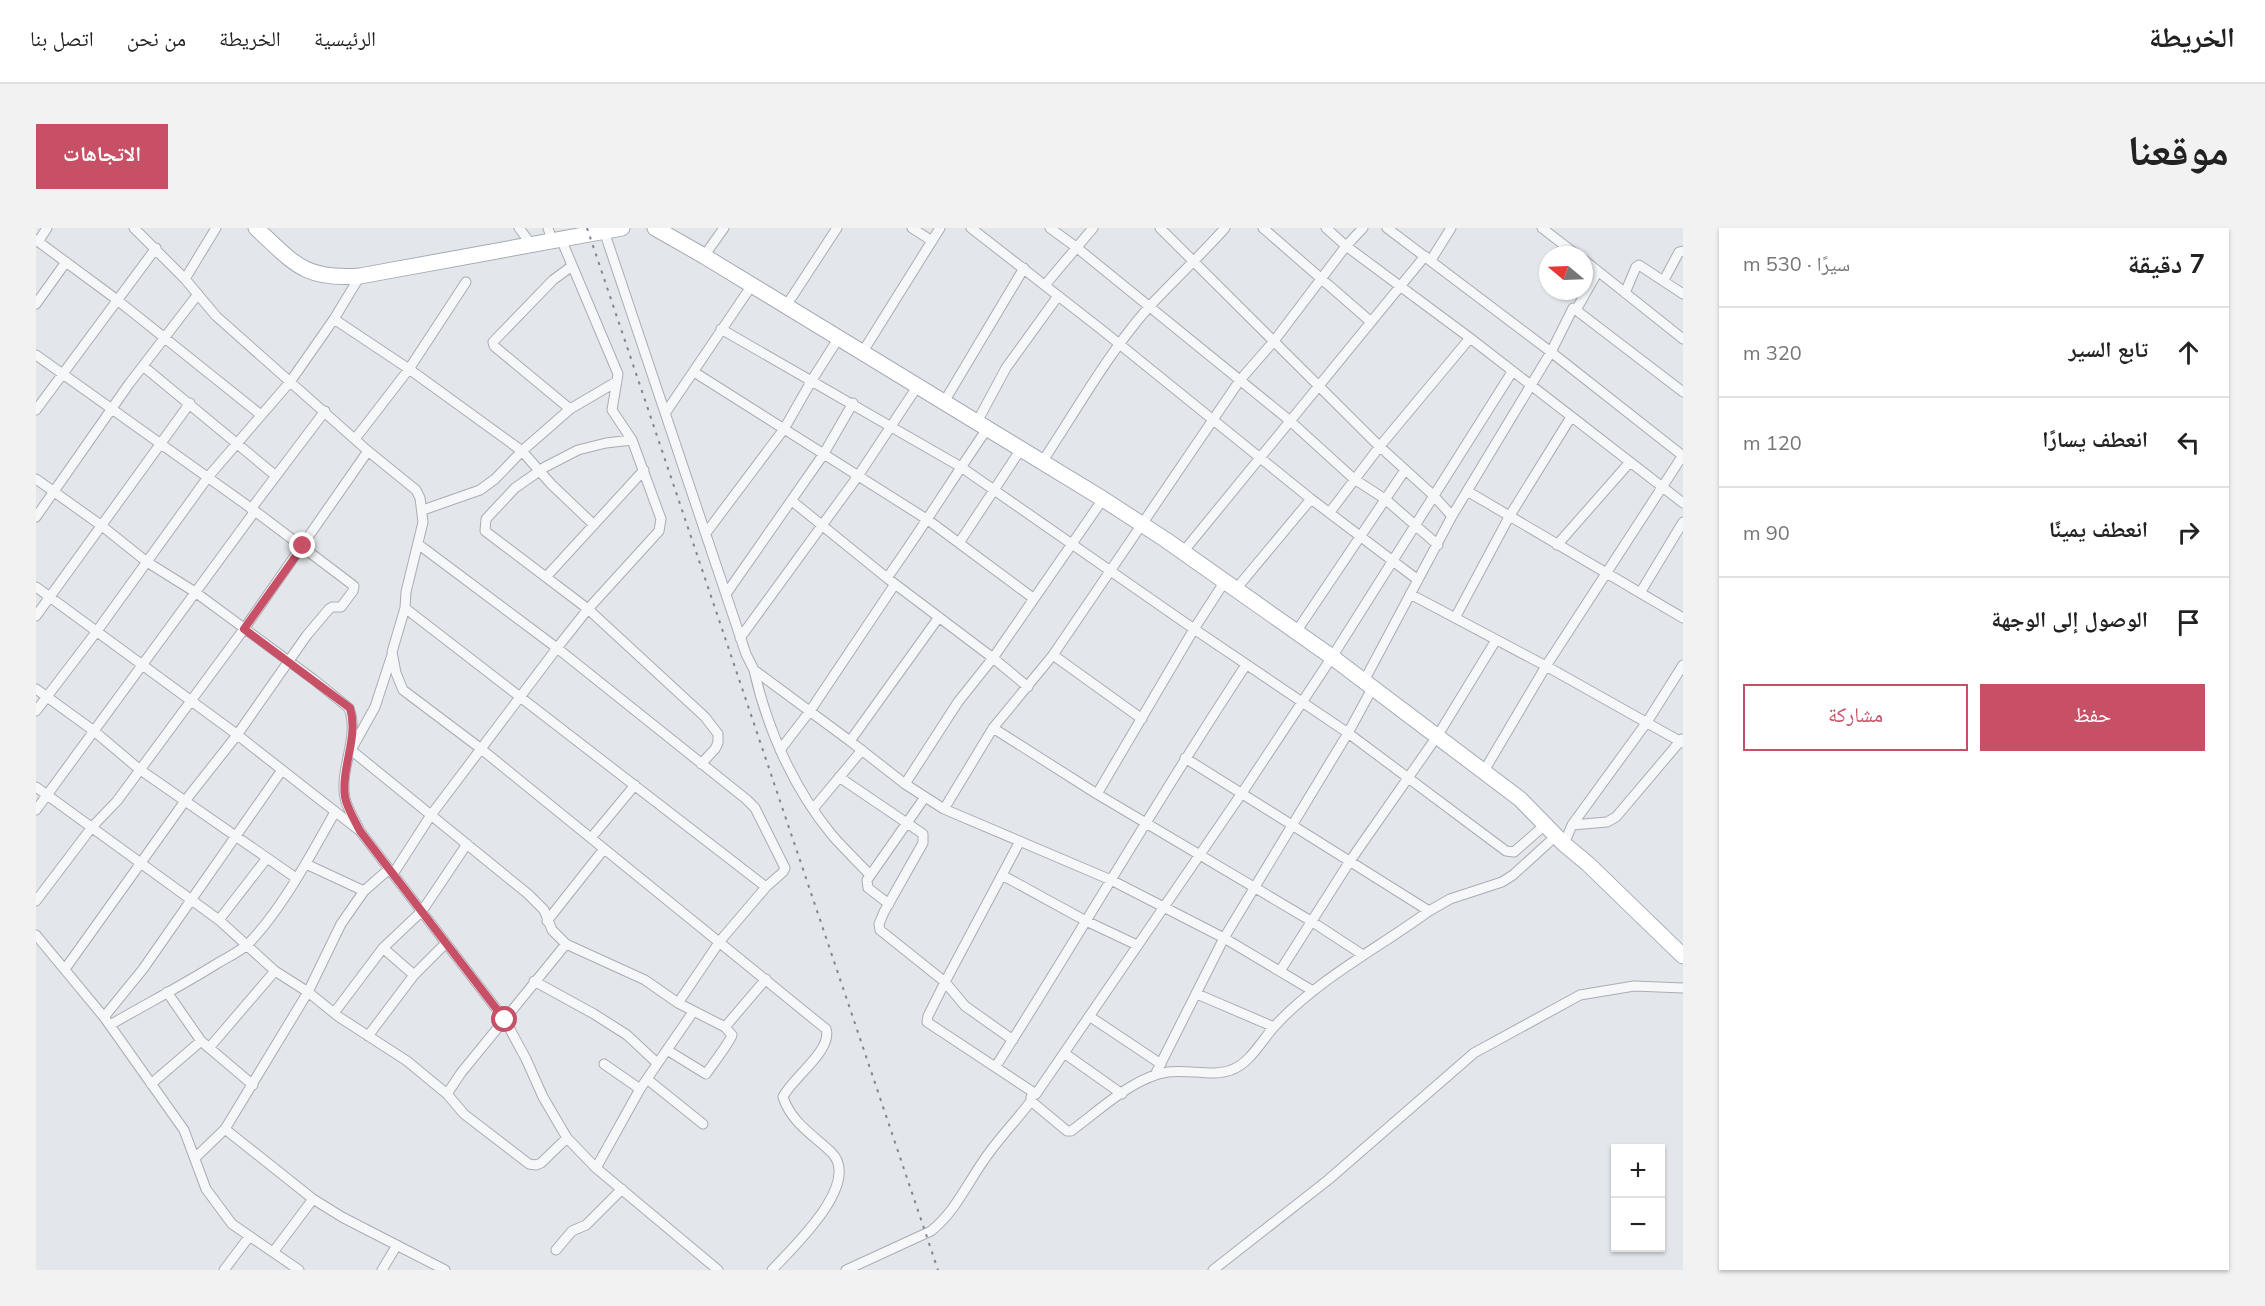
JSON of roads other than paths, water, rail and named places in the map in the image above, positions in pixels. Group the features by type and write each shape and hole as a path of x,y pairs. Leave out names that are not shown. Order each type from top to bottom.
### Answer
{"main road":[{"path":"256,228 290,259 308,271 334,278 360,276 531,244 554,236 622,228"},
{"path":"656,228 1103,499 1183,552 1332,657 1520,799 1683,956"}],"street":[{"path":"47,228 37,241 116,299 261,415"},
{"path":"134,228 185,279 216,316 416,490 423,510 423,522 406,592 405,608 375,707 350,753"},
{"path":"145,237 151,228"},
{"path":"185,279 216,228"},
{"path":"519,228 531,244"},
{"path":"704,256 724,228"},
{"path":"786,306 837,228"},
{"path":"912,228 932,241"},
{"path":"862,353 940,228"},
{"path":"971,228 1311,499 1418,580"},
{"path":"1050,228 1289,420 1354,479 1385,499 1438,545"},
{"path":"1045,285 1094,228"},
{"path":"1160,228 1452,516"},
{"path":"1042,462 1119,346 1149,308 1225,228"},
{"path":"1263,228 1320,280 1371,322"},
{"path":"1326,228 1346,246 1470,338 1530,387 1683,503"},
{"path":"944,809 993,728 1053,655 1240,380 1274,341 1346,246 1363,228"},
{"path":"1387,228 1397,231 1428,258 1683,456 1546,666 1484,771"},
{"path":"1183,552 1289,420 1451,228"},
{"path":"1542,228 1566,246"},
{"path":"1553,236 1560,228"},
{"path":"604,230 740,638 749,664 754,670 904,784 944,809 1111,880 1224,938 1313,992"},
{"path":"195,1158 225,1130 308,992 341,924 364,891 391,872 480,748 557,648 588,609 659,531 661,519 644,470 632,440 612,410 618,374 572,266 554,236"},
{"path":"36,410 156,248"},
{"path":"1664,280 1679,252 1683,251"},
{"path":"36,304 66,262"},
{"path":"1625,293 1639,265 1683,294"},
{"path":"570,409 494,346 493,342 553,280 572,266"},
{"path":"1593,267 1683,339"},
{"path":"944,402 1024,268"},
{"path":"1576,310 1598,271"},
{"path":"36,711 98,631 208,477 290,382 334,319 360,276"},
{"path":"355,439 409,369 466,282"},
{"path":"666,412 752,285"},
{"path":"36,517 143,366 198,294"},
{"path":"780,750 810,711 961,466 982,425 1006,368 1059,296"},
{"path":"1155,1075 1224,938 1348,733 1410,594 1452,516 1551,352 1573,308 1683,392"},
{"path":"334,319 409,369 522,452 541,470 551,484 594,525"},
{"path":"721,329 961,466 1246,665 1348,733 1510,853 1572,825 1607,822 1616,817 1682,741 1410,594"},
{"path":"1330,512 1380,446 1470,338"},
{"path":"706,532 784,429 838,339"},
{"path":"36,355 303,546 354,586 341,607 329,609 307,635 237,735 185,801 65,969"},
{"path":"143,366 276,476"},
{"path":"694,372 928,520 1034,598"},
{"path":"846,1270 930,1231 942,1222 954,1207 985,1158 1034,1097 1242,794 1332,657 1512,372"},
{"path":"423,510 480,490 495,479 570,409 616,382"},
{"path":"740,638 858,476 917,387"},
{"path":"36,616 190,403"},
{"path":"726,594 823,455 853,403"},
{"path":"36,810 325,411"},
{"path":"1455,618 1509,517 1571,417"},
{"path":"632,440 578,450 541,470 515,488 486,519 485,531 588,609 690,703 718,734 715,749 700,764"},
{"path":"959,543 1021,449"},
{"path":"36,901 92,827 117,801 244,629 368,450"},
{"path":"1557,545 1630,462"},
{"path":"546,577 644,470"},
{"path":"1296,632 1405,470"},
{"path":"36,479 102,526 147,562 195,592 350,708 352,724 350,753 345,777 345,799 360,831 505,1020 543,1097 567,1138 596,1168 718,1270"},
{"path":"1467,491 1683,618"},
{"path":"904,784 958,702 993,658 1071,542 1103,499"},
{"path":"1097,794 1194,629 1230,585 1311,499"},
{"path":"792,501 1028,687"},
{"path":"1640,593 1683,522"},
{"path":"418,544 557,648 755,808 785,868 720,941 678,1003"},
{"path":"36,587 237,735 360,831"},
{"path":"405,608 766,887"},
{"path":"850,741 939,617"},
{"path":"1280,971 1350,861 1438,735 1496,640"},
{"path":"392,652 396,673 403,690 480,748 826,1029 827,1040 822,1050 783,1097 799,1125 833,1154 837,1161 839,1180 823,1212 772,1270"},
{"path":"1053,655 1142,719"},
{"path":"996,1066 1185,758 1246,665"},
{"path":"1572,825 1647,722 1683,665"},
{"path":"754,670 758,691 780,750 813,809 831,834 870,875"},
{"path":"36,689 94,731 140,769 296,878"},
{"path":"993,728 1097,794 1254,886 1363,955"},
{"path":"813,809 862,750"},
{"path":"350,753 528,894 544,910 552,930 566,944 631,973 663,991 678,1003 726,1027 732,1035 731,1040 706,1074 667,1050"},
{"path":"1185,758 1430,911"},
{"path":"107,1021 282,770"},
{"path":"839,777 923,834 923,843 879,924 880,930 945,982 965,1006 1013,1040"},
{"path":"591,838 635,785"},
{"path":"36,787 219,920 275,970 334,1013 407,1061 447,1094 464,1114 529,1164 541,1163 567,1138"},
{"path":"889,904 868,888 867,880 925,797"},
{"path":"107,1021 182,986 247,945 306,864 336,812"},
{"path":"1020,841 945,982 927,1022 996,1066 1034,1097 1066,1131 1071,1131 1140,1081 1155,1075 1169,1072 1230,1071 1239,1066 1274,1027 1313,992 1363,955 1450,899 1502,882 1513,875 1555,834"},
{"path":"334,1013 383,948 422,911 467,844"},
{"path":"547,921 604,849"},
{"path":"219,920 267,858"},
{"path":"306,864 364,891"},
{"path":"1002,875 1086,921 1137,945"},
{"path":"36,935 107,1021 184,1130 206,1188 232,1224 299,1270"},
{"path":"368,1036 414,975 446,942"},
{"path":"447,1094 461,1072 566,944"},
{"path":"383,948 414,975"},
{"path":"209,1048 275,970"},
{"path":"726,1027 766,979"},
{"path":"534,981 627,1035 657,1063"},
{"path":"1212,1270 1328,1180 1474,1053 1580,995 1634,986 1683,988"},
{"path":"167,992 201,1041 253,1085"},
{"path":"1197,994 1274,1027"},
{"path":"596,1168 640,1089 693,1011"},
{"path":"1089,1016 1161,1065"},
{"path":"151,1084 201,1041"},
{"path":"1064,1053 1122,1094"},
{"path":"604,1064 640,1089"},
{"path":"647,1079 703,1124"},
{"path":"225,1130 313,1199 342,1217 446,1270"},
{"path":"556,1250 572,1231 586,1225 622,1189"},
{"path":"274,1251 313,1199"},
{"path":"224,1270 249,1237"},
{"path":"382,1270 397,1245"}],"railway":[{"path":"587,228 938,1270"}]}
